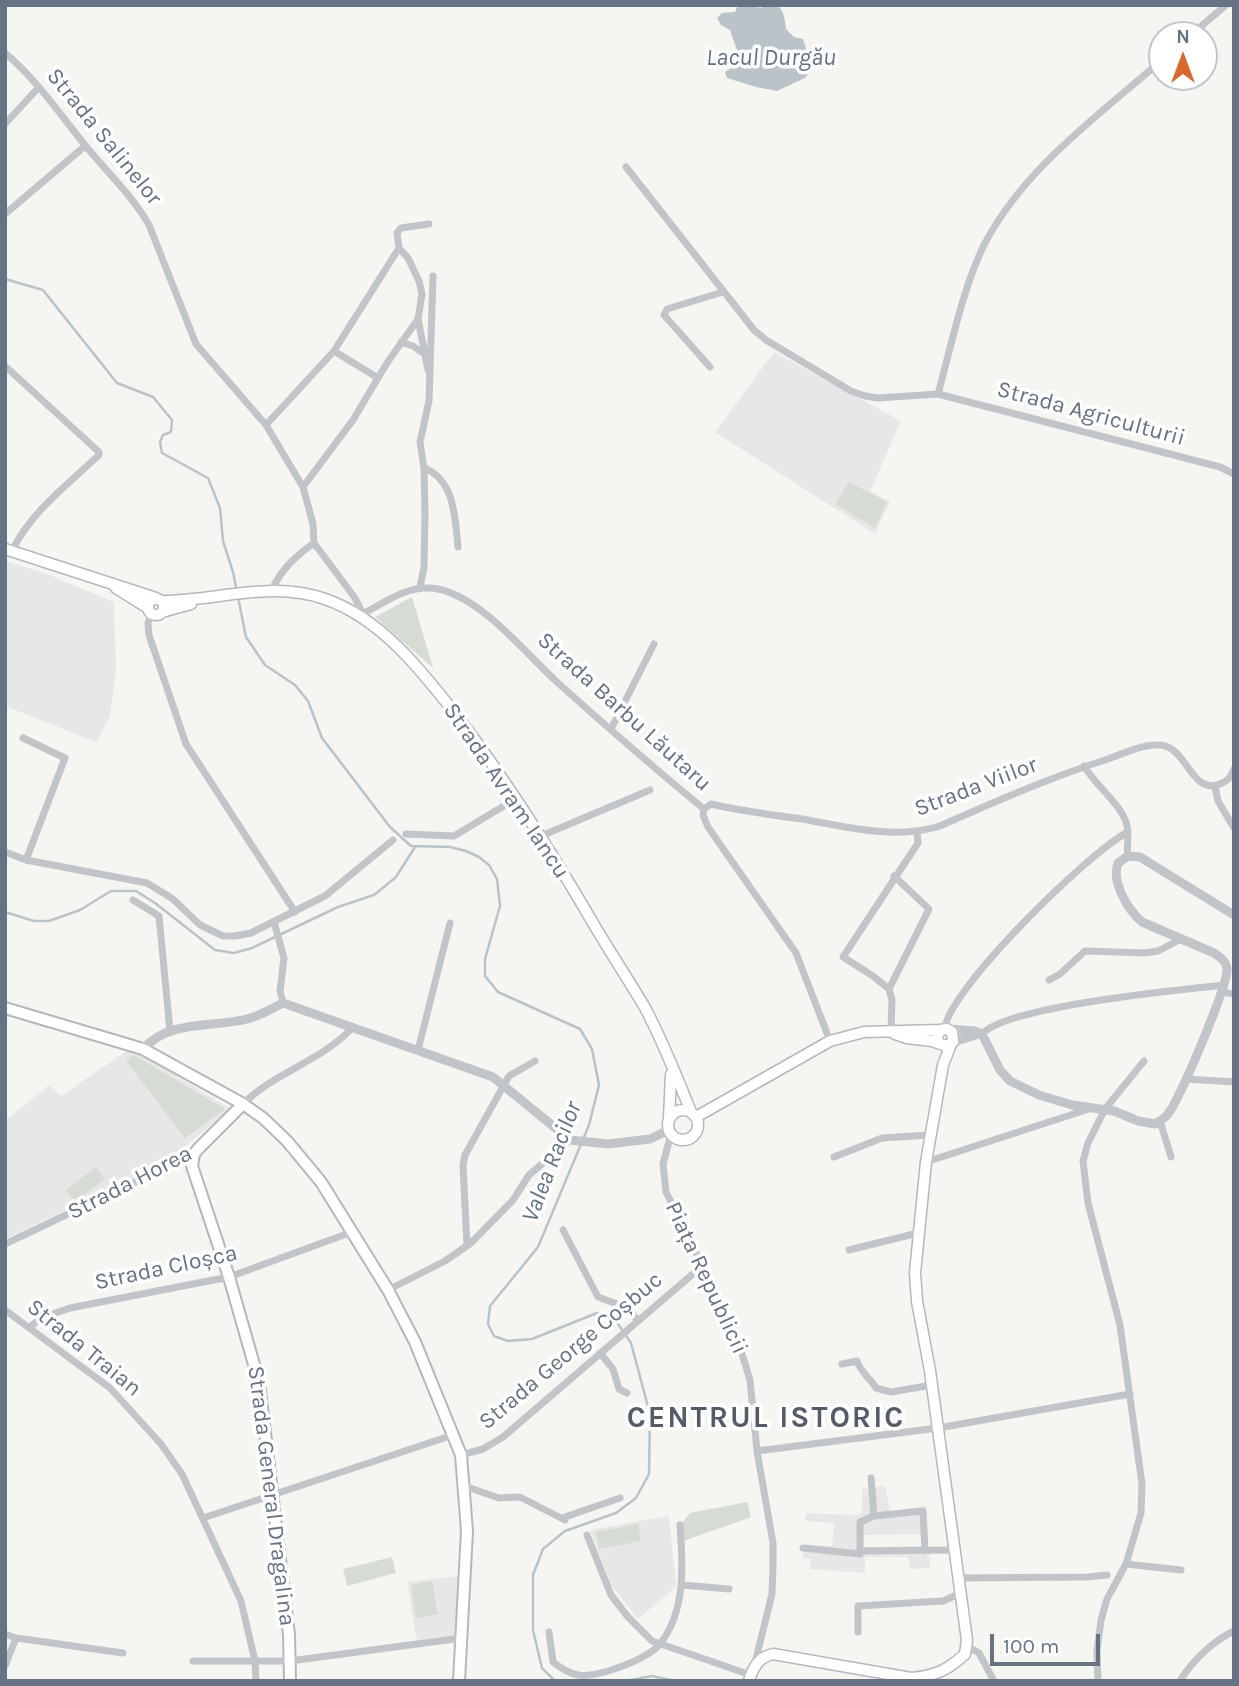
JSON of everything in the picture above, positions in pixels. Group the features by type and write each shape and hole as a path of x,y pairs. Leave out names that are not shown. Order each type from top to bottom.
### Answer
{"main road":[{"path":"10,551 159,599 164,606 162,612"},
{"path":"113,585 157,615 212,599"},
{"name":"Strada Avram Iancu","path":"212,599 272,590 312,595 361,615 429,680 517,798 541,836 645,1009 694,1115"},
{"path":"149,611 150,600 212,599"},
{"path":"5,1008 143,1049 243,1104 263,1118 287,1141 321,1182 388,1290 415,1342 461,1455 467,1531 459,1681"},
{"path":"694,1115 698,1128 691,1137 681,1140 669,1128 678,1110 694,1115 830,1041 864,1032 944,1029 954,1034 943,1065 926,1162 918,1233 916,1301 932,1385 955,1550 967,1646 965,1654 953,1665 928,1679 773,1654 760,1659 751,1675"},
{"path":"939,1043 937,1035 944,1029"},
{"path":"891,1032 943,1046 952,1043"},
{"name":"Strada Avram Iancu","path":"669,1128 671,1067"},
{"name":"Strada Horea","path":"194,1154 243,1104"},
{"name":"Strada General Dragalina","path":"194,1154 193,1174 229,1278 259,1382 273,1493 290,1681"}],"street":[{"path":"1207,21 1226,5"},
{"name":"Strada Salinelor","path":"5,53 25,70 85,146 140,209 197,344 266,425 303,487 313,524 314,543 355,598 361,615"},
{"path":"938,394 974,268 1001,215 1029,178 1148,72"},
{"path":"5,124 39,87"},
{"path":"5,214 85,146"},
{"name":"Strada Agriculturii","path":"626,167 741,315 766,340 851,391 878,398 938,394 1220,467 1234,474"},
{"path":"429,224 401,228 396,239 398,248 408,258 419,281 422,294 418,319 428,365 427,380 430,381"},
{"path":"266,425 334,351 398,248"},
{"path":"361,615 404,592 420,587 424,567 424,468 419,442 429,401 433,276"},
{"path":"709,367 664,315 667,309 723,292"},
{"path":"303,487 353,420 418,319"},
{"path":"401,342 414,346 424,354"},
{"path":"334,351 378,378"},
{"path":"5,366 99,452 99,455 33,517 10,551"},
{"path":"424,468 433,471 444,481 454,516 458,548"},
{"path":"272,590 276,580 292,560 314,543"},
{"name":"Strada Barbu Lăutaru","path":"420,587 450,592 499,625 557,682 704,809 704,819 715,837 796,953 830,1041"},
{"path":"149,611 149,635 183,737 295,912"},
{"path":"611,729 654,645"},
{"path":"23,738 65,758 26,860"},
{"name":"Strada Viilor","path":"704,809 711,804 855,828 917,831 940,826 1084,766 1146,746 1163,745 1172,747 1198,780 1205,785 1214,786"},
{"path":"1084,766 1125,818 1128,856"},
{"path":"1234,769 1230,778 1214,786 1218,801 1234,828"},
{"path":"541,836 650,790"},
{"path":"405,834 454,836 517,798"},
{"path":"891,1032 892,1000 889,989 843,957 918,843 917,831"},
{"path":"1128,832 1112,840 1074,872 996,953 948,1016 944,1029 970,1030 982,1034 1000,1070 1010,1081 1039,1096 1072,1105 1105,1109 1155,1124 1169,1113 1186,1079 1223,988 1227,966 1214,953 1142,922 1129,908 1116,877 1118,863 1128,856 1140,856 1234,915"},
{"path":"5,852 26,860 148,883 173,899 200,925 223,936 235,936 251,933 325,896 393,840"},
{"path":"889,989 929,909 894,876"},
{"path":"133,900 159,916 170,1031"},
{"path":"274,922 285,958 280,991 283,1003"},
{"path":"418,1050 450,923"},
{"path":"1049,980 1060,974 1085,951 1145,953 1158,951 1181,939"},
{"path":"952,1043 970,1035 982,1034 993,1025 1038,1011 1223,988 1234,994"},
{"path":"143,1049 155,1039 182,1027 245,1020 283,1003 482,1072 504,1084 572,1141 608,1143 650,1139 669,1128"},
{"path":"243,1104 286,1072 320,1054 353,1027"},
{"path":"467,1246 464,1159 509,1076 534,1061"},
{"path":"1098,1681 1101,1620 1107,1599 1126,1564 1142,1504 1142,1484 1115,1300 1087,1203 1082,1168 1088,1143 1105,1109 1144,1062"},
{"path":"1186,1079 1234,1082"},
{"path":"926,1162 1092,1108"},
{"path":"1160,1121 1171,1157"},
{"name":"Piața Republicii","path":"669,1128 664,1154 663,1183 701,1268 736,1334 745,1361 753,1403 757,1451 773,1543 774,1565 772,1594 761,1646 751,1675"},
{"path":"834,1157 882,1139 930,1135"},
{"path":"388,1290 445,1261 467,1246 513,1200 529,1175 572,1141"},
{"name":"Strada Horea","path":"5,1244 194,1154"},
{"path":"466,1226 482,1231"},
{"path":"563,1230 598,1297 628,1308 636,1322"},
{"name":"Strada Cloșca","path":"29,1328 41,1318 70,1308 229,1278 352,1232"},
{"path":"849,1250 918,1233"},
{"name":"Strada George Coșbuc","path":"461,1455 483,1449 503,1437 701,1268"},
{"name":"Strada Traian","path":"5,1310 110,1388 161,1444 182,1475 241,1601 255,1661 256,1681"},
{"path":"600,1353 614,1369 619,1389 627,1393"},
{"path":"842,1364 856,1362 861,1372 876,1388 883,1390 932,1385"},
{"path":"757,1451 938,1428 1130,1394"},
{"path":"203,1518 453,1435"},
{"path":"871,1478 874,1516"},
{"path":"464,1486 499,1498 520,1497 564,1519 620,1498"},
{"path":"860,1552 860,1522 874,1516 923,1511 925,1550"},
{"path":"549,1632 553,1662 570,1675 578,1676 597,1674 641,1659 659,1645 672,1622 682,1585 680,1524"},
{"path":"587,1535 611,1594 652,1642 751,1675"},
{"path":"803,1548 860,1554 955,1550"},
{"path":"1126,1564 1181,1570"},
{"path":"958,1578 1107,1575"},
{"path":"682,1585 729,1589"},
{"path":"858,1632 858,1606 943,1601 959,1594"},
{"path":"1180,1681 1188,1667 1221,1637 1234,1631"},
{"path":"5,1634 16,1638 123,1653"},
{"path":"5,1666 16,1638"},
{"path":"193,1661 290,1661 462,1638"},
{"path":"967,1646 979,1653 994,1681"}],"shaded area":[{"path":"774,352 901,421 870,491 890,502 875,534 715,432"},
{"path":"849,482 887,502 875,528 835,504"},
{"path":"5,561 47,574 114,602 116,668 110,716 96,742 5,706"},
{"path":"412,597 433,667 433,668 375,617"},
{"path":"131,1048 231,1109 163,1164 5,1239 5,1121 49,1085 61,1096"},
{"path":"133,1055 224,1110 185,1138 126,1061"},
{"path":"96,1167 105,1179 75,1202 66,1190"},
{"path":"885,1486 890,1511 926,1506 928,1534 864,1535 863,1547 929,1546 930,1568 910,1569 908,1557 865,1557 865,1573 810,1569 811,1559 803,1558 803,1545 832,1546 834,1523 805,1521 806,1513 861,1514 863,1489"},
{"path":"747,1502 751,1517 681,1542 680,1525 690,1513"},
{"path":"669,1516 676,1587 638,1619 611,1585 590,1530"},
{"path":"638,1524 641,1541 599,1549 596,1532"},
{"path":"392,1557 396,1573 347,1586 343,1569"},
{"path":"459,1576 457,1635 417,1641 407,1582"},
{"path":"432,1581 438,1614 416,1618 411,1585"}],"water":[{"name":"Lacul Durgău","path":"738,5 754,5 760,8 773,6 781,9 786,29 794,37 803,39 811,66 811,71 805,78 777,91 727,78 725,72 740,63 740,59 730,30 721,25 717,18 722,13 735,12"}],"waterway":[{"name":"Valea Racilor","path":"5,279 43,290 117,383 153,397 172,420 171,432 163,435 160,442 162,453 208,478 220,508 223,541 233,572 246,637 265,665 295,685 308,701 322,738 390,827 411,846 450,847 466,851 489,865 497,879 500,906 485,959 485,976 498,992 580,1029 592,1049 599,1085 589,1125 538,1247 490,1306 488,1324 494,1336 508,1341 532,1339 597,1313 614,1318 631,1343 650,1414 649,1474 636,1498 616,1513 565,1531 543,1549 533,1575 533,1630 542,1668 555,1681"},
{"name":"Valea Racilor","path":"5,912 34,921 49,921 80,910 111,891 136,891 215,950 234,953 252,948 338,907 374,895 396,877 415,847"},
{"name":"Valea Racilor","path":"625,1681 652,1676 675,1681"}],"district":[{"name":"CENTRUL ISTORIC","path":"766,1418"}]}
